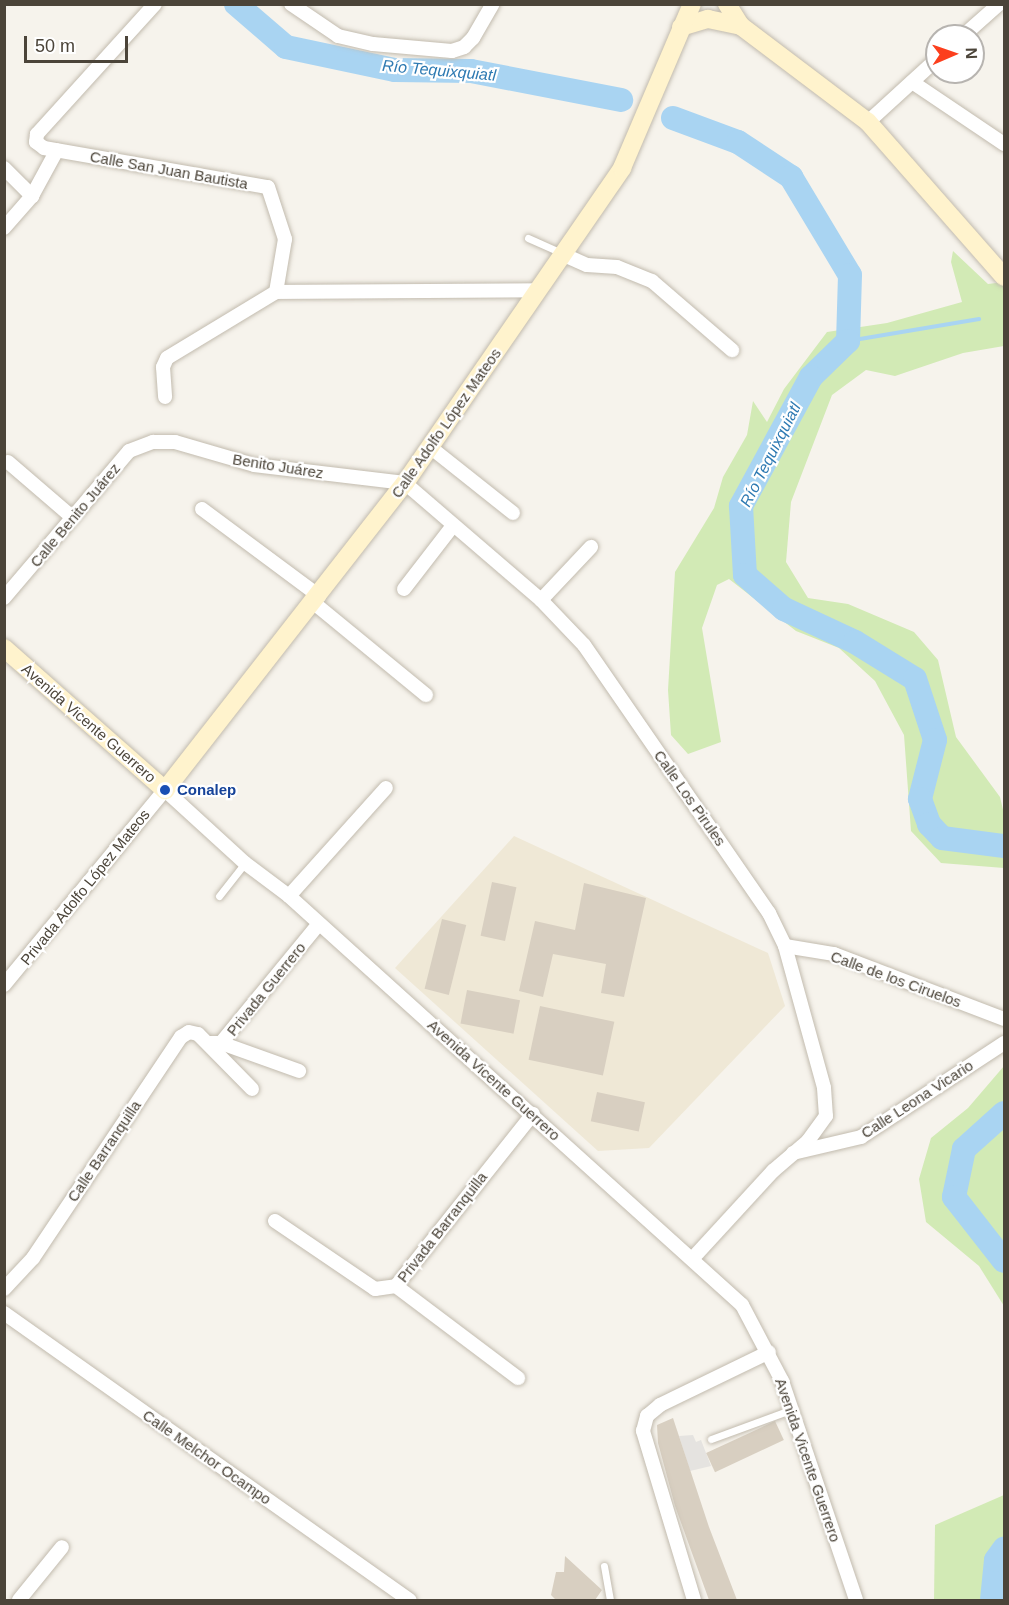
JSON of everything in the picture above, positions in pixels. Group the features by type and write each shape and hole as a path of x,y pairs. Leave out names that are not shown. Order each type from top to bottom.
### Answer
{"main road":[{"name":"Calle Adolfo López Mateos","path":"165,790 405,483 622,168 692,4"},
{"path":"727,4 741,26 868,122 1005,277"},
{"path":"681,27 708,19 741,26"},
{"name":"Avenida Vicente Guerrero","path":"4,648 165,790"}],"street":[{"name":"Calle San Juan Bautista","path":"155,4 37,134 36,142 57,150 268,187 285,239 276,292"},
{"path":"291,4 338,36 373,44 452,51 464,47 493,4"},
{"path":"976,24 999,4"},
{"path":"868,122 925,70"},
{"path":"912,82 1005,144"},
{"path":"4,228 32,196 57,150"},
{"path":"4,168 32,196"},
{"path":"562,254 587,265 618,267 651,281 732,350"},
{"path":"165,397 163,367 167,358 276,292 537,290"},
{"name":"Benito Juárez","path":"153,442 176,442 254,465 405,483"},
{"name":"Calle Benito Juárez","path":"4,598 129,450 153,442"},
{"path":"430,447 513,513"},
{"path":"8,462 72,518"},
{"name":"Calle Los Pirules","path":"405,483 452,527 541,600 584,645 769,913 785,946 824,1088 826,1116 808,1141 773,1171 693,1258"},
{"path":"202,509 316,599 426,695"},
{"path":"404,589 452,527"},
{"path":"541,600 591,547"},
{"path":"290,896 386,788"},
{"name":"Avenida Vicente Guerrero","path":"165,790 245,863 290,896 318,925 533,1114 742,1305 769,1353 792,1409 856,1600"},
{"name":"Privada Adolfo López Mateos","path":"4,985 165,790"},
{"name":"Privada Guerrero","path":"215,1043 318,925"},
{"name":"Calle de los Ciruelos","path":"785,946 834,954 1005,1019"},
{"name":"Calle Barranquilla","path":"4,1288 33,1258 181,1037 189,1032 215,1043"},
{"path":"215,1043 299,1071"},
{"path":"215,1043 252,1089"},
{"name":"Calle Leona Vicario","path":"791,1154 861,1137 1005,1044"},
{"name":"Privada Barranquilla","path":"275,1221 375,1289 396,1286 533,1114"},
{"path":"396,1286 518,1378"},
{"name":"Calle Melchor Ocampo","path":"4,1313 410,1600"},
{"path":"694,1600 643,1431 647,1416 660,1406 769,1353"},
{"path":"19,1600 62,1547"}],"lane":[{"path":"528,238 562,254"},
{"path":"219,896 245,863"},
{"path":"711,1439 792,1409"},
{"path":"604,1566 610,1600"}],"shaded area":[{"path":"514,836 768,953 785,1006 649,1148 598,1151 395,968"},
{"path":"693,1435 696,1442 701,1440 711,1466 690,1471 679,1436"}],"green space":[{"path":"953,251 988,284 1004,282 1004,346 963,353 895,376 866,370 832,395 791,502 786,562 808,598 848,604 914,632 938,660 956,737 1000,797 1004,814 1004,868 941,863 911,831 904,735 875,681 839,648 796,631 729,579 717,585 702,628 721,742 688,754 671,735 668,690 675,572 714,508 723,477 747,435 753,401 767,422 784,389 827,332 887,323 962,302 951,262"},
{"path":"1004,1066 1004,1306 979,1266 926,1222 919,1179 931,1138 968,1108"},
{"path":"1004,1495 1004,1600 934,1600 935,1525"}],"building":[{"path":"492,882 516,887 505,941 481,936"},
{"path":"584,883 646,898 624,997 601,993 606,964 553,954 543,997 519,991 535,921 575,930"},
{"path":"442,919 466,925 449,995 425,989"},
{"path":"467,990 520,1000 514,1034 461,1023"},
{"path":"540,1006 614,1022 603,1076 529,1060"},
{"path":"597,1092 645,1102 639,1132 591,1121"},
{"path":"673,1418 709,1527 737,1600 709,1600 675,1506 658,1443 657,1425"},
{"path":"775,1421 784,1440 715,1472 706,1453"},
{"path":"565,1556 602,1590 595,1600 556,1600 551,1595 556,1572 564,1572"}],"waterway":[{"name":"Río Tequixquiatl","path":"236,4 286,47 395,70 471,71 621,100"},
{"name":"Río Tequixquiatl","path":"673,118 738,142 791,177 850,275 848,341 811,377 741,506 745,575 784,609 855,642 915,679 935,740 920,799 929,824 942,838 1004,846"},
{"path":"848,341 979,319"},
{"name":"Río Tequixquiatl","path":"1004,1113 964,1149 954,1197 1004,1261"},
{"name":"Río Tequixquiatl","path":"992,1600 996,1560 1004,1549"}],"place":[{"name":"Conalep","path":"165,790"}]}
